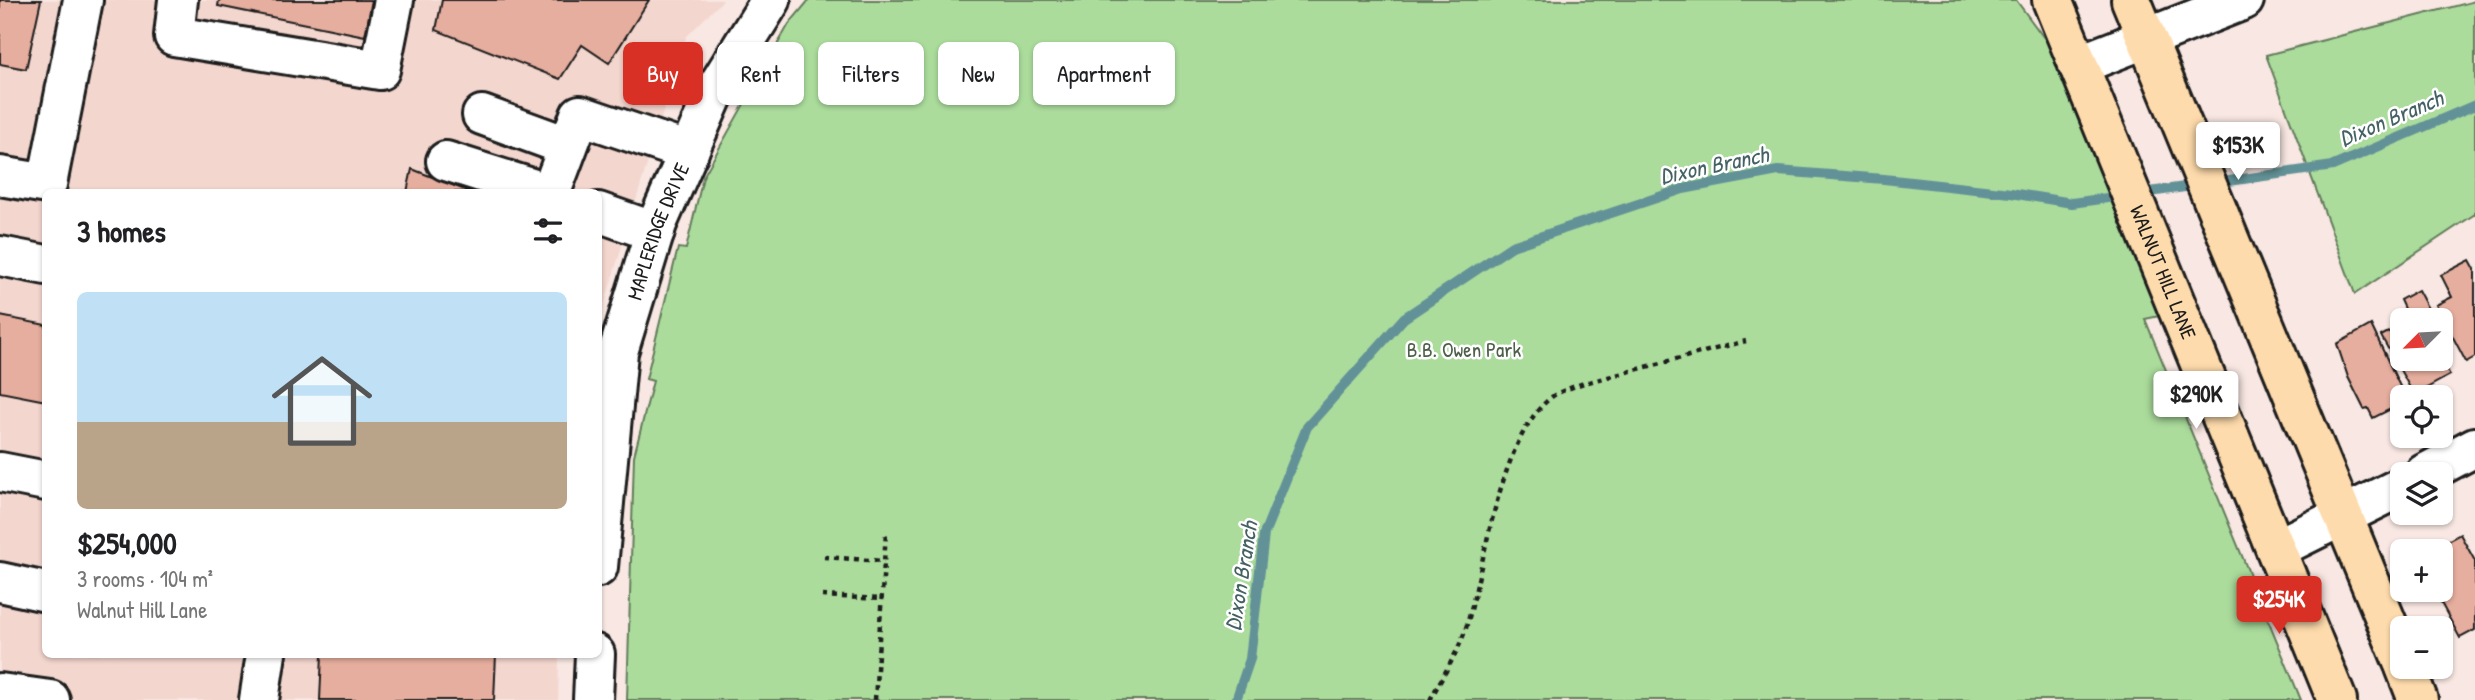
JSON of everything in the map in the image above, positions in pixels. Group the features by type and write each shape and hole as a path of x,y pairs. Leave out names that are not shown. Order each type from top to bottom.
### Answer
{"main road":[{"name":"WALNUT HILL LANE","path":"2052,0 2337,700"},
{"path":"2131,0 2390,629"},
{"path":"2410,679 2418,700"}],"street":[{"path":"0,176 47,184 83,0"},
{"path":"178,0 174,36 380,69 394,0"},
{"name":"MAPLERIDGE DRIVE","path":"602,473 618,352 655,232 717,88 771,0"},
{"path":"2078,65 2235,2"},
{"path":"482,115 567,146"},
{"path":"552,189 580,115 688,152"},
{"path":"446,161 535,189"},
{"path":"602,213 655,232"},
{"path":"0,256 42,264"},
{"path":"2447,462 2475,447"},
{"path":"0,472 42,480"},
{"path":"2276,549 2390,493"},
{"path":"0,582 42,591"},
{"path":"259,700 266,658"},
{"path":"593,700 595,658"},
{"path":"0,693 50,700"}],"path":[{"path":"1430,700 1465,632 1506,471 1517,443 1532,417 1556,394 1581,384 1746,341"},
{"path":"875,700 886,532"},
{"path":"824,557 884,561"},
{"path":"822,596 882,599"}],"shaded area":[{"path":"0,0 723,0 686,37 684,42 623,42 623,105 665,105 602,311 602,189 42,189 42,658 559,658 558,700 0,700"}],"green space":[{"name":"B.B. Owen Park","path":"809,0 2016,0 2080,87 2164,315 2145,319 2301,700 627,700 634,456 653,381 646,379 678,248 686,249 703,177 743,105 804,105 804,42 779,42 789,24"},
{"path":"2475,1 2475,214 2355,294 2266,55"}],"building":[{"path":"0,0 41,0 26,69 0,64"},
{"path":"219,0 372,0 365,36 218,6"},
{"path":"442,0 649,0 609,63 582,45 560,79 436,30"},
{"path":"412,169 462,189 408,189"},
{"path":"2470,260 2475,269 2475,357 2466,362 2454,339 2454,308 2438,308 2436,305 2452,297 2441,275"},
{"path":"2418,290 2428,308 2404,308 2400,300"},
{"path":"0,316 42,324 42,400 0,392"},
{"path":"2371,325 2390,365 2390,371 2393,371 2399,385 2390,385 2390,410 2373,418 2368,408 2364,409 2348,377 2337,344"},
{"path":"2390,331 2390,352 2381,336"},
{"path":"2401,371 2448,371 2450,375 2432,385 2408,385"},
{"path":"2460,534 2475,561 2475,630 2460,638 2453,625 2453,616 2448,616 2440,602 2453,602 2453,539 2451,539"},
{"path":"322,658 496,658 494,700 320,700"}],"waterway":[{"name":"Dixon Branch","path":"2215,183 2333,166 2475,105"},
{"name":"Dixon Branch","path":"1236,700 1250,659 1264,534 1307,427 1404,318 1512,246 1683,189 1778,171 1884,179 2011,193 2072,203 2199,185"}]}
